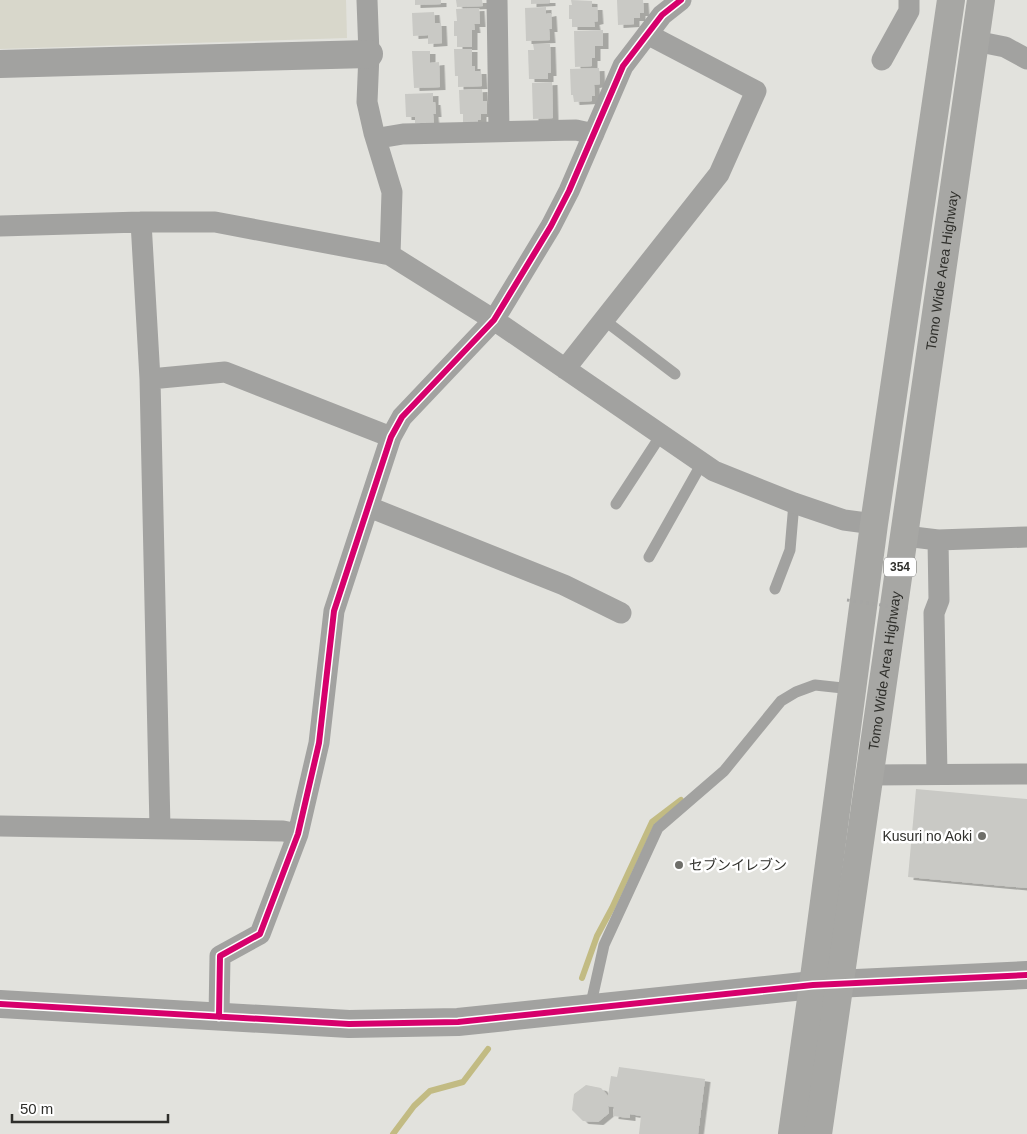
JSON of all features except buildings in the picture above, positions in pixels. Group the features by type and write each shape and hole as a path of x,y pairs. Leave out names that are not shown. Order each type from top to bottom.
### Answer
{"highway":[{"name":"Tomo Wide Area Highway","path":"818,1134 826,984 852,689 874,524 951,0"},
{"name":"Tomo Wide Area Highway","path":"792,1134 870,776 981,0"}],"street":[{"path":"367,0 369,54 367,102 392,192 390,255"},
{"path":"497,0 499,132"},
{"path":"219,1017 220,956 260,934 298,834 319,743 334,611 392,437 402,417 494,320 551,226 569,191 623,66 662,15 681,0"},
{"path":"882,60 910,11 909,0"},
{"path":"565,369 719,174 756,91 647,34"},
{"path":"975,41 1005,47 1027,59"},
{"path":"0,64 369,54"},
{"path":"377,141 385,137 403,134 576,130 594,134"},
{"path":"141,222 150,379 160,828"},
{"path":"0,226 215,222 390,255 494,320 714,471 794,503 844,520 874,524"},
{"path":"150,379 225,372 392,437"},
{"path":"369,508 564,585 621,613"},
{"path":"905,536 938,540 1027,537"},
{"path":"937,774 934,613 939,600 938,540"},
{"path":"870,776 1027,774"},
{"path":"0,826 283,831 298,834"},
{"path":"0,1004 349,1024 458,1022 826,984 1027,975"}],"lane":[{"path":"604,320 675,374"},
{"path":"616,504 662,435"},
{"path":"649,557 702,463"},
{"path":"775,589 790,550 794,503"},
{"path":"590,1008 604,944 658,828 724,771 781,701 796,692 815,685 852,689"}],"path":[{"path":"847,600 908,608"}],"shaded area":[{"path":"0,0 346,0 347,38 0,49"}],"waterway":[{"path":"582,978 597,936 652,822 681,800"},
{"path":"393,1134 414,1106 430,1091 463,1082 488,1049"}],"cycle path":[{"path":"219,1017 220,956 260,934 298,834 319,743 334,611 391,437 402,417 494,320 551,226 569,191 623,66 662,15 681,0"},
{"path":"0,1004 349,1024 458,1022 813,985 1027,975"}],"place":[{"name":"Kusuri no Aoki","path":"982,836"},
{"name":"セブンイレブン","path":"679,865"}]}
